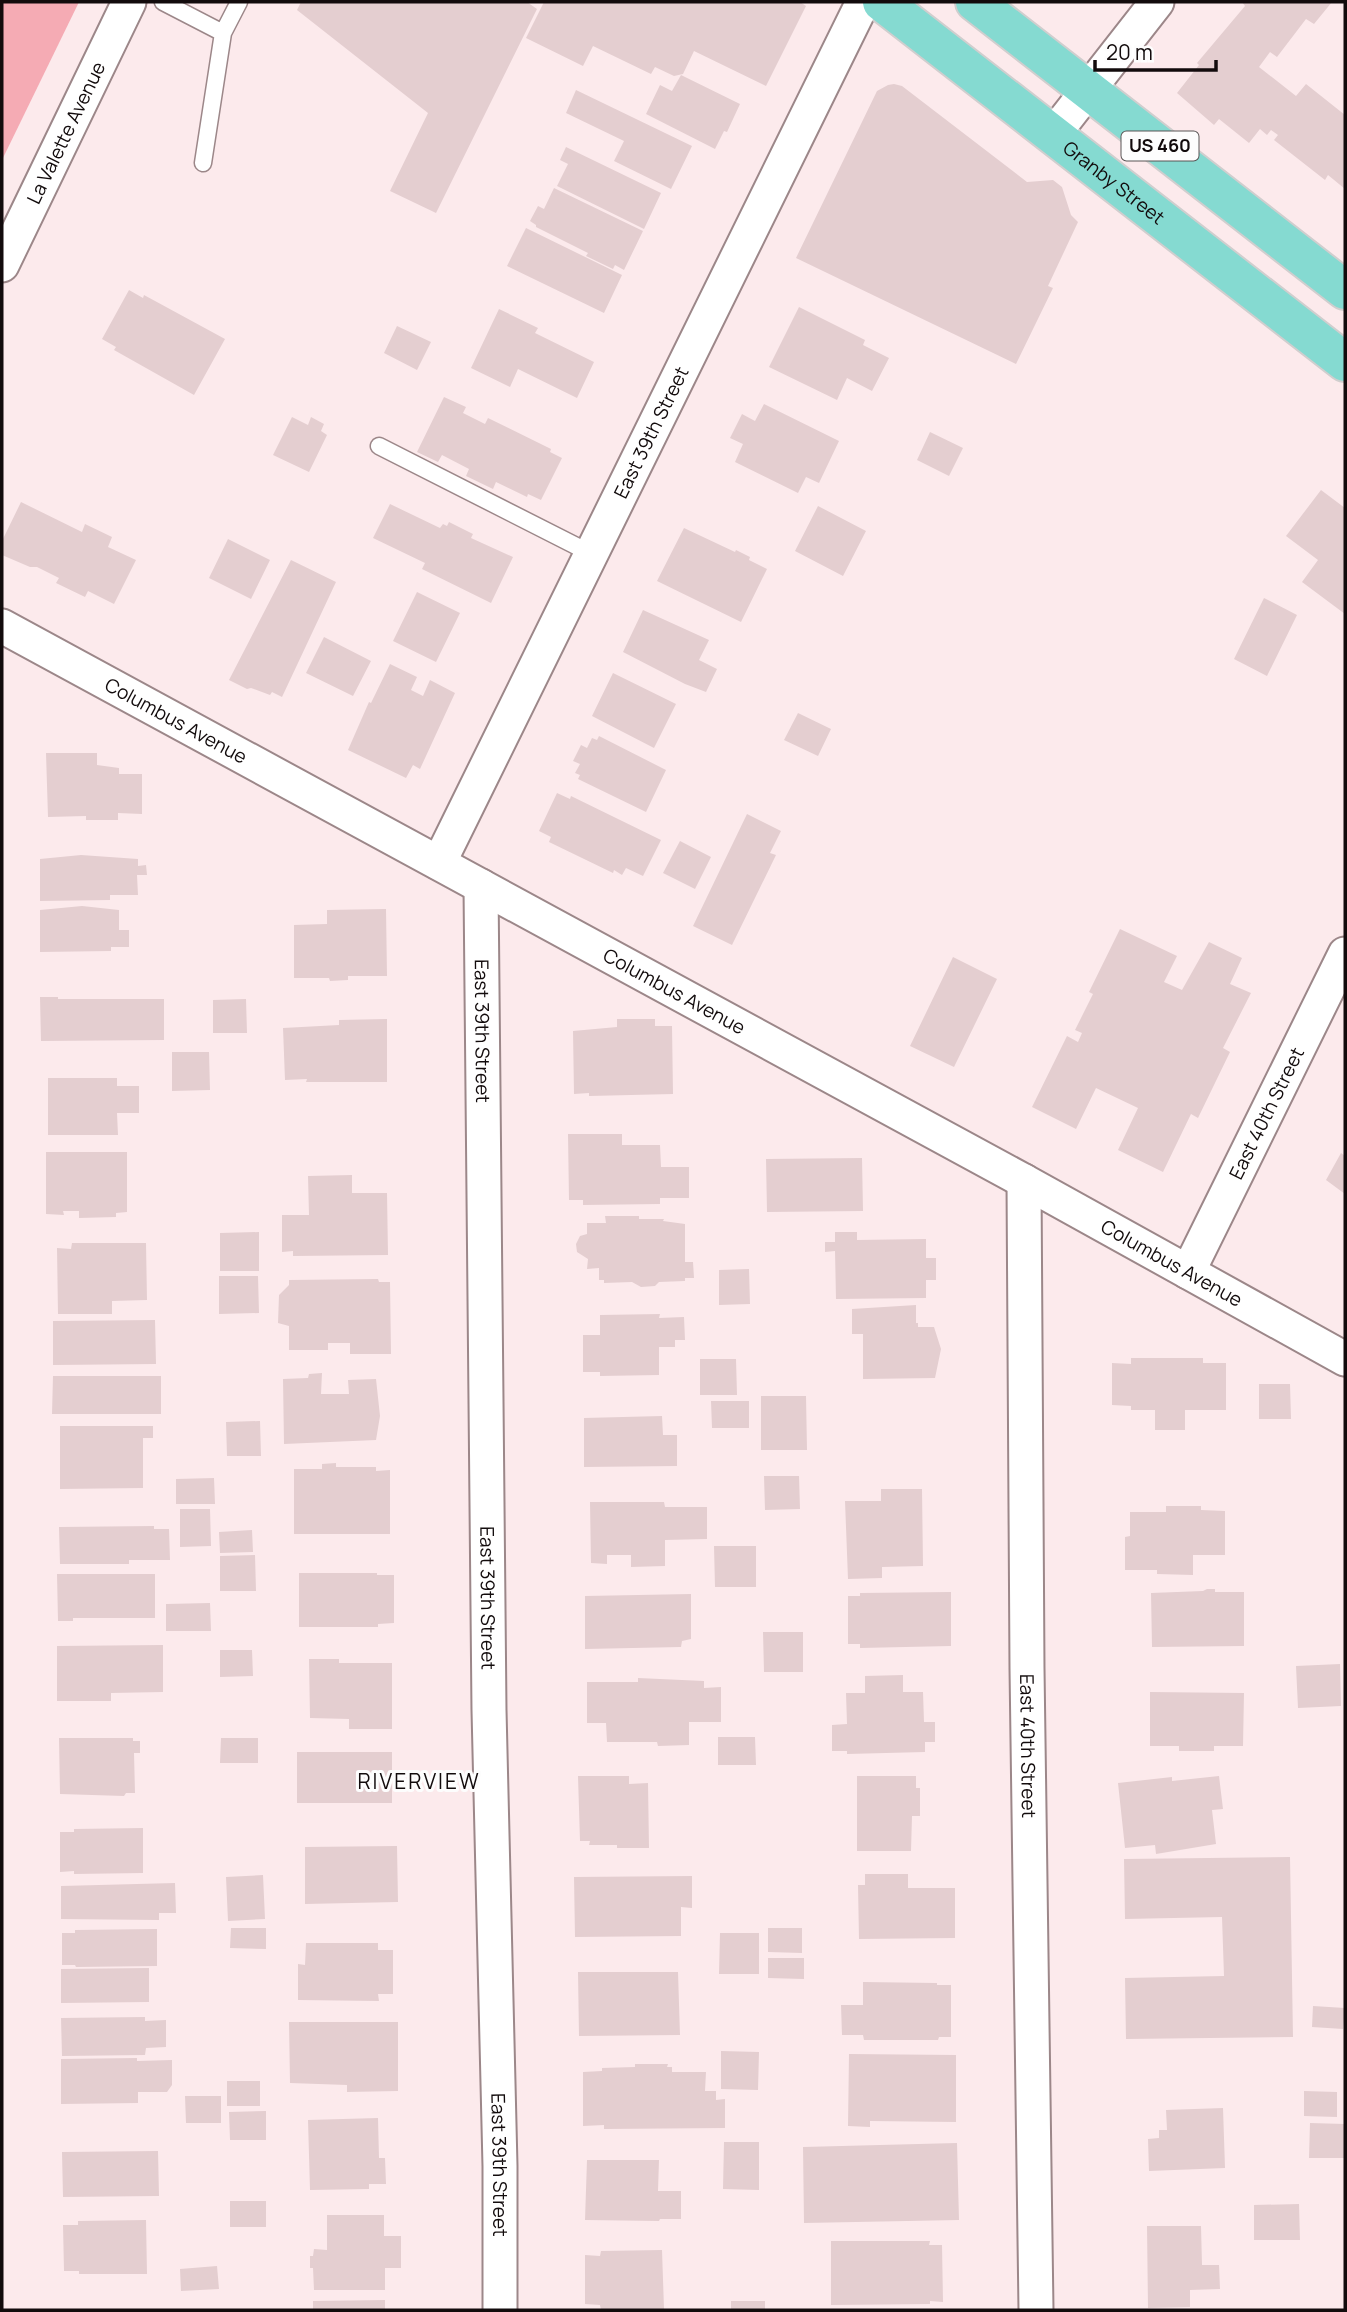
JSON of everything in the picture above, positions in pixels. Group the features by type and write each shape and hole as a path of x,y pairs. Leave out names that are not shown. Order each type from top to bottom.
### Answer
{"main road":[{"name":"Granby Street","path":"882,2 1345,362"},
{"name":"US 460","path":"975,2 1345,290"}],"street":[{"name":"La Valette Avenue","path":"2,265 129,2"},
{"name":"East 39th Street","path":"439,863 863,2"},
{"path":"1053,135 1157,2"},
{"name":"Columbus Avenue","path":"2,626 1024,1181 1345,1359"},
{"name":"East 39th Street","path":"481,886 489,1710 500,2166 500,2310"},
{"name":"East 40th Street","path":"1188,1272 1345,954"},
{"name":"East 40th Street","path":"1024,1181 1027,1668 1036,2310"}],"lane":[{"path":"163,2 223,33"},
{"path":"203,163 223,33 239,2"},
{"path":"379,446 592,554"}],"shaded area":[{"path":"2,2 79,2 2,160"}],"building":[{"path":"301,2 527,2 537,9 436,213 390,191 428,113 297,10"},
{"path":"544,2 800,2 806,6 766,86 694,51 683,74 674,76 655,67 651,74 593,46 583,66 526,38"},
{"path":"1242,2 1332,2 1314,24 1306,19 1277,57 1270,52 1259,67 1296,96 1306,84 1345,115 1345,189 1328,175 1325,180 1274,140 1278,135 1271,130 1267,135 1260,129 1249,143 1219,119 1214,125 1177,93 1199,65 1197,63 1245,6"},
{"path":"681,75 740,104 727,132 724,131 715,149 646,114 660,85 672,91"},
{"path":"894,84 902,86 1027,182 1053,180 1062,187 1071,215 1078,222 1048,286 1053,288 1016,364 796,258 877,91"},
{"path":"576,90 692,146 671,189 614,161 624,141 566,113"},
{"path":"566,147 661,193 644,229 557,186 568,164 560,160"},
{"path":"554,188 643,231 624,270 615,265 613,269 586,256 588,253 536,227 530,221 538,206 544,209"},
{"path":"526,228 622,275 604,313 507,266"},
{"path":"129,290 143,298 144,295 225,339 194,395 114,350 116,347 102,339"},
{"path":"799,307 865,340 863,345 889,358 872,391 847,378 837,400 769,367"},
{"path":"499,309 538,328 535,333 594,362 577,398 518,369 510,387 471,368"},
{"path":"397,326 431,342 417,370 384,353"},
{"path":"444,397 466,407 463,413 485,424 488,418 551,449 550,452 562,458 541,500 528,494 527,497 496,482 493,489 466,476 469,469 442,455 438,462 417,452"},
{"path":"764,404 839,441 819,483 806,477 798,493 735,462 743,444 730,438 742,414 755,421"},
{"path":"292,417 308,425 311,417 324,424 321,431 327,435 309,472 273,455"},
{"path":"930,432 963,448 949,476 917,460"},
{"path":"1321,490 1345,508 1345,614 1302,582 1318,560 1286,536"},
{"path":"21,502 82,532 85,524 112,537 108,547 136,560 114,604 88,591 85,597 56,583 59,578 2,555 2,541"},
{"path":"390,504 440,528 443,524 447,526 449,522 473,534 471,538 513,557 491,603 422,569 425,563 373,538"},
{"path":"818,506 866,531 843,576 795,551"},
{"path":"684,528 735,552 736,550 767,569 741,622 657,581"},
{"path":"228,539 270,560 251,599 209,578"},
{"path":"291,560 336,582 282,697 272,692 270,695 247,689 229,680"},
{"path":"417,592 460,613 436,662 393,641"},
{"path":"1264,598 1297,615 1267,676 1234,659"},
{"path":"643,610 709,640 699,660 717,669 706,692 623,652"},
{"path":"324,637 371,661 353,696 306,673"},
{"path":"390,664 417,677 411,690 423,696 430,680 455,693 420,769 413,765 406,778 348,750 369,702 371,703"},
{"path":"613,673 676,704 654,748 592,716"},
{"path":"798,713 831,729 818,756 784,740"},
{"path":"599,736 666,770 646,812 578,779 580,775 575,773 580,764 573,761 581,745 587,748 592,738 597,740"},
{"path":"46,753 97,753 97,765 119,768 119,774 142,774 142,814 118,813 118,820 86,820 86,816 48,817"},
{"path":"557,793 570,799 571,796 661,840 643,876 626,868 622,875 614,870 613,873 549,842 551,837 539,831"},
{"path":"747,814 781,831 770,853 776,855 732,945 693,926"},
{"path":"680,841 711,857 695,889 663,873"},
{"path":"81,855 138,859 138,866 146,865 147,875 137,875 138,895 110,895 110,900 40,901 40,859"},
{"path":"82,906 119,910 119,930 129,930 129,947 111,947 111,951 40,952 40,910"},
{"path":"386,909 387,976 348,976 348,980 330,981 329,978 294,978 294,925 327,924 327,910"},
{"path":"1120,929 1177,956 1164,982 1182,990 1209,942 1242,958 1230,984 1251,993 1223,1048 1230,1052 1198,1118 1191,1114 1163,1172 1118,1150 1138,1108 1096,1088 1076,1129 1032,1107 1067,1036 1078,1042 1082,1033 1075,1030 1093,994 1089,992"},
{"path":"953,957 997,979 954,1067 910,1046"},
{"path":"40,997 164,999 164,1040 41,1041"},
{"path":"246,999 247,1033 213,1033 213,1000"},
{"path":"387,1019 387,1082 285,1080 283,1028 339,1025 339,1020"},
{"path":"617,1019 655,1019 655,1026 672,1026 673,1094 574,1094 573,1031 617,1027"},
{"path":"172,1052 209,1052 210,1090 172,1091"},
{"path":"48,1078 117,1078 117,1086 139,1086 139,1113 117,1113 118,1135 48,1135"},
{"path":"568,1134 622,1134 622,1145 660,1145 661,1167 689,1167 689,1198 660,1198 660,1204 583,1205 583,1200 569,1200"},
{"path":"46,1152 127,1152 127,1212 116,1213 116,1217 79,1218 79,1211 63,1211 64,1215 46,1214"},
{"path":"1341,1153 1345,1156 1345,1194 1326,1180"},
{"path":"862,1158 863,1211 767,1212 766,1159"},
{"path":"352,1175 352,1193 387,1193 388,1255 293,1256 293,1251 282,1252 282,1215 309,1215 308,1176"},
{"path":"605,1216 639,1216 639,1219 664,1219 663,1221 685,1224 685,1262 693,1262 694,1278 641,1287 632,1282 604,1283 604,1280 599,1280 599,1268 587,1269 588,1259 577,1252 576,1244 580,1236 587,1234 587,1223 606,1223"},
{"path":"259,1232 259,1271 220,1271 220,1233"},
{"path":"835,1232 857,1232 857,1240 926,1239 926,1258 936,1258 936,1280 926,1280 926,1298 836,1299 835,1251 825,1252 825,1242 835,1242"},
{"path":"72,1243 146,1243 147,1300 112,1301 112,1314 58,1314 57,1248 71,1249"},
{"path":"749,1269 750,1304 719,1305 719,1270"},
{"path":"219,1276 258,1276 259,1313 219,1314"},
{"path":"378,1279 379,1282 390,1282 391,1354 350,1354 350,1343 328,1343 328,1350 289,1350 289,1326 278,1323 279,1295 289,1285 289,1280"},
{"path":"916,1305 918,1327 934,1327 941,1349 935,1378 863,1379 863,1334 852,1334 852,1309"},
{"path":"660,1314 659,1318 684,1317 685,1340 675,1340 675,1347 659,1347 659,1375 600,1376 600,1372 583,1372 583,1335 600,1335 600,1315"},
{"path":"155,1320 156,1364 53,1365 53,1321"},
{"path":"1131,1358 1203,1358 1203,1363 1226,1363 1226,1410 1185,1410 1185,1430 1155,1430 1155,1410 1131,1410 1131,1406 1112,1405 1112,1363 1131,1364"},
{"path":"700,1359 736,1359 737,1395 700,1395"},
{"path":"322,1373 321,1394 349,1394 348,1380 376,1379 380,1416 376,1440 284,1444 283,1379 308,1378 309,1374"},
{"path":"53,1376 161,1376 161,1414 52,1414"},
{"path":"1259,1384 1290,1384 1291,1419 1259,1419"},
{"path":"761,1396 806,1396 807,1450 761,1450"},
{"path":"711,1401 749,1401 749,1428 712,1428"},
{"path":"662,1416 663,1435 677,1435 677,1466 584,1467 584,1418"},
{"path":"260,1421 261,1456 227,1456 226,1422"},
{"path":"60,1426 153,1426 153,1438 143,1438 143,1488 60,1489"},
{"path":"336,1463 336,1467 376,1467 376,1471 390,1470 390,1534 294,1534 294,1469 322,1469 322,1464"},
{"path":"764,1476 799,1476 800,1509 765,1510"},
{"path":"214,1478 215,1504 176,1504 176,1479"},
{"path":"881,1489 922,1489 923,1566 882,1567 882,1578 848,1579 845,1501 881,1501"},
{"path":"590,1502 664,1502 665,1507 707,1507 707,1539 665,1540 665,1566 631,1567 631,1555 607,1555 607,1564 591,1563"},
{"path":"1166,1506 1201,1506 1201,1510 1225,1511 1225,1555 1193,1555 1193,1575 1157,1574 1157,1570 1125,1570 1125,1537 1130,1536 1130,1512 1166,1512"},
{"path":"180,1509 210,1509 211,1546 180,1547"},
{"path":"154,1526 154,1529 169,1529 170,1560 129,1560 129,1564 60,1564 59,1527"},
{"path":"252,1530 253,1552 220,1553 219,1532"},
{"path":"714,1546 756,1546 756,1587 715,1587"},
{"path":"255,1555 256,1591 220,1591 220,1556"},
{"path":"299,1573 394,1575 394,1623 378,1624 378,1627 299,1627"},
{"path":"57,1574 155,1574 155,1618 73,1618 73,1621 58,1621"},
{"path":"1215,1589 1215,1592 1244,1592 1244,1646 1152,1647 1151,1593"},
{"path":"951,1592 951,1646 860,1648 860,1644 848,1644 848,1596 860,1596 860,1593"},
{"path":"691,1594 691,1639 682,1641 681,1647 585,1649 585,1596"},
{"path":"210,1603 211,1631 166,1631 166,1604"},
{"path":"763,1632 803,1632 803,1672 764,1672"},
{"path":"163,1645 163,1692 111,1693 111,1701 57,1701 57,1646"},
{"path":"220,1650 252,1650 253,1676 220,1677"},
{"path":"309,1659 339,1659 339,1663 392,1663 392,1729 349,1729 349,1719 310,1718"},
{"path":"1340,1664 1341,1706 1298,1708 1296,1666"},
{"path":"903,1675 903,1692 923,1692 924,1722 935,1722 935,1742 925,1742 925,1752 847,1754 847,1751 832,1751 832,1725 847,1724 846,1693 865,1693 865,1676"},
{"path":"638,1678 704,1681 704,1688 721,1687 721,1722 689,1722 689,1745 658,1746 657,1742 607,1742 606,1723 587,1723 587,1682 638,1682"},
{"path":"1150,1692 1244,1693 1243,1746 1214,1746 1214,1751 1179,1751 1179,1746 1150,1746"},
{"path":"718,1737 755,1737 756,1765 718,1765"},
{"path":"59,1738 133,1738 133,1741 140,1741 140,1753 134,1753 135,1793 126,1793 124,1796 60,1794"},
{"path":"221,1738 258,1738 258,1763 220,1763"},
{"path":"297,1752 392,1752 392,1803 297,1803"},
{"path":"578,1776 629,1776 629,1784 648,1783 649,1848 617,1848 617,1845 589,1845 590,1841 580,1841"},
{"path":"857,1776 916,1776 916,1788 920,1788 920,1816 912,1816 911,1851 857,1851"},
{"path":"1219,1776 1223,1809 1212,1810 1216,1844 1156,1854 1155,1845 1125,1848 1118,1783 1172,1777 1172,1781"},
{"path":"143,1828 143,1873 60,1872 60,1832 74,1832 74,1829"},
{"path":"397,1846 398,1902 305,1904 305,1847"},
{"path":"1290,1857 1293,2037 1126,2039 1125,1978 1224,1976 1222,1917 1125,1919 1124,1859"},
{"path":"865,1874 908,1874 908,1888 955,1888 955,1938 859,1939 858,1885 865,1885"},
{"path":"263,1875 265,1919 228,1921 226,1877"},
{"path":"692,1876 692,1908 681,1907 681,1936 575,1937 574,1877"},
{"path":"175,1883 176,1913 159,1913 159,1920 61,1919 61,1886"},
{"path":"231,1928 266,1928 266,1949 230,1948"},
{"path":"768,1928 802,1928 802,1953 768,1952"},
{"path":"157,1929 157,1966 62,1965 62,1933 75,1933 75,1930"},
{"path":"720,1933 759,1933 759,1974 719,1974"},
{"path":"306,1943 378,1943 378,1950 393,1950 393,1994 378,1994 379,2001 298,2000 298,1964 305,1965"},
{"path":"768,1958 804,1958 804,1979 768,1978"},
{"path":"149,1968 149,2002 61,2003 61,1969"},
{"path":"578,1972 678,1972 680,2035 579,2036"},
{"path":"863,1982 951,1985 951,2037 939,2037 938,2040 864,2040 863,2035 842,2035 841,2005 863,2005"},
{"path":"1313,2006 1345,2008 1343,2029 1312,2027"},
{"path":"145,2017 145,2021 166,2020 166,2047 146,2048 145,2055 62,2056 61,2018"},
{"path":"289,2022 398,2022 398,2091 347,2092 347,2085 290,2083"},
{"path":"721,2051 759,2052 758,2090 721,2089"},
{"path":"849,2054 956,2055 956,2122 870,2121 870,2127 848,2126"},
{"path":"137,2058 137,2061 172,2060 172,2085 167,2092 138,2092 138,2103 61,2104 61,2059"},
{"path":"635,2064 668,2064 667,2067 672,2067 672,2072 706,2072 705,2091 716,2091 716,2100 725,2099 725,2128 604,2129 604,2125 583,2126 583,2072 602,2071 602,2068 635,2067"},
{"path":"227,2081 260,2081 260,2106 227,2106"},
{"path":"1304,2091 1337,2092 1337,2117 1304,2116"},
{"path":"185,2096 221,2096 221,2123 186,2123"},
{"path":"1223,2108 1225,2168 1149,2171 1148,2139 1159,2138 1159,2130 1167,2130 1166,2110"},
{"path":"266,2111 266,2140 230,2140 229,2112"},
{"path":"378,2118 379,2158 385,2158 386,2184 369,2184 369,2189 310,2190 308,2120"},
{"path":"1310,2123 1345,2124 1345,2158 1309,2158"},
{"path":"724,2142 759,2142 759,2190 723,2189"},
{"path":"957,2143 959,2220 804,2223 803,2147"},
{"path":"158,2151 159,2196 63,2197 62,2152"},
{"path":"587,2160 659,2160 658,2191 681,2191 681,2219 585,2220"},
{"path":"230,2201 266,2201 266,2227 230,2227"},
{"path":"1299,2204 1300,2240 1254,2240 1254,2205"},
{"path":"327,2215 384,2215 384,2236 401,2236 401,2268 385,2268 385,2290 314,2290 310,2256 313,2256 314,2249 327,2250"},
{"path":"146,2220 147,2274 79,2274 79,2271 64,2271 63,2225 78,2225 78,2221"},
{"path":"1147,2226 1201,2226 1202,2265 1219,2265 1220,2289 1190,2290 1190,2307 1148,2308"},
{"path":"831,2241 930,2241 929,2245 942,2245 943,2302 831,2305"},
{"path":"662,2250 664,2309 601,2310 600,2305 585,2304 585,2255 600,2256 601,2251"},
{"path":"217,2266 219,2289 181,2291 180,2269"},
{"path":"385,2300 385,2310 313,2310 313,2301"},
{"path":"731,2301 765,2301 765,2310 731,2310"}],"district":[{"name":"RIVERVIEW","path":"419,1782"}]}
